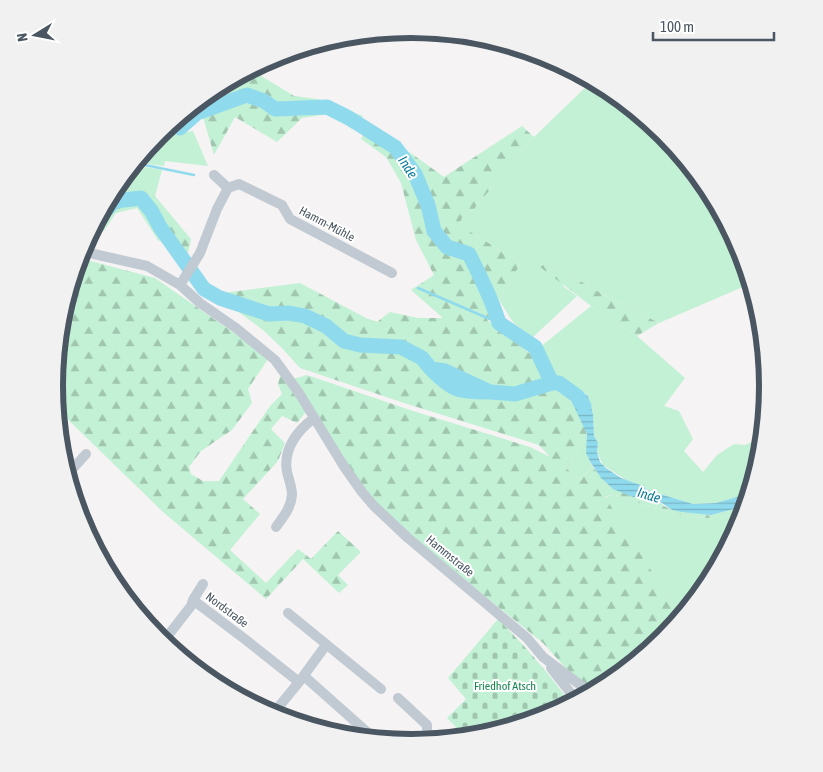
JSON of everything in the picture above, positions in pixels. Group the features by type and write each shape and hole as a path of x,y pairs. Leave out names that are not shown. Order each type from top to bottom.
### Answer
{"street":[{"path":"183,281 200,253 217,209 228,188 214,175"},
{"name":"Hamm-Mühle","path":"228,188 238,184 282,205 290,218 392,273"},
{"name":"Hammstraße","path":"90,254 147,266 183,281 200,302 275,360 348,472 374,506 408,538 521,632 543,657 585,689"},
{"path":"276,527 289,509 292,495 286,459 292,443 301,428 314,418"},
{"path":"73,468 86,454"},
{"name":"Nordstraße","path":"168,635 192,606 193,600 203,584"},
{"name":"Nordstraße","path":"193,600 302,679 367,732"},
{"path":"288,613 381,689"},
{"path":"277,708 302,679 326,645"},
{"path":"543,657 573,695"},
{"path":"398,698 428,725 427,732 429,734"}],"green space":[{"path":"257,73 294,96 318,99 363,116 352,129 329,114 302,118 277,142 235,117 214,155 201,109"},
{"path":"588,85 605,96 641,124 674,156 688,174 701,192 724,232 745,286 659,323 597,291 548,262 564,287 577,296 531,339 513,322 499,300 521,263 459,225 462,218 473,210 534,137"},
{"path":"369,123 444,177 522,126 534,137 473,210 462,218 459,225 521,263 487,320 519,344 546,369 569,398 579,415 587,434 567,469 581,480 592,466 606,483 637,497 644,496 659,501 672,510 711,515 738,508 735,515 727,517 694,517 661,510 613,494 605,497 677,612 641,648 605,676 584,689 543,643 400,528 365,490 293,379 307,375 410,410 530,447 550,457 539,445 300,368 263,330 214,294 300,283 377,322 390,312 418,318 443,318 411,290 434,275 416,240 401,183 386,157 361,139"},
{"path":"175,130 181,133 193,131 208,166 165,161 164,166 145,161"},
{"path":"145,167 162,170 155,196 128,195 118,199 139,169 142,170"},
{"path":"128,195 155,196 191,239 185,267 165,244 158,240 137,208 116,213 104,231 100,231 118,199"},
{"path":"87,260 155,278 268,359 248,389 252,403 232,430 201,451 189,467 191,474 203,481 219,481 270,406 282,394 278,384 281,372 306,412 297,423 282,416 271,429 285,443 278,461 243,499 260,514 230,550 266,583 298,549 311,559 338,531 361,552 338,575 348,585 339,593 303,559 266,599 163,512 65,416 63,386 66,341 75,296"},
{"path":"548,262 597,291 659,323 637,336 595,309 540,267"},
{"path":"591,306 637,336 685,378 664,406 679,411 693,439 684,451 703,472 717,455 734,444 745,445 755,440 743,495 716,503 693,504 647,490 643,486 626,480 603,465 597,452 598,443 594,436 593,414 588,396 581,390 558,380 552,374 547,358 539,348"},
{"path":"587,434 587,453 592,466 581,480 567,469"},
{"path":"613,494 661,510 694,517 710,518 735,515 713,560 677,612 605,498"},
{"name":"Friedhof Atsch","path":"498,619 518,639 567,698 502,723 450,733 456,727 447,718 466,699 448,678"}],"water":[{"path":"573,386 588,396 593,414 594,436 598,443 597,452 600,462 621,478 643,486 647,490 693,504 716,503 743,495 738,508 711,515 682,512 672,510 659,501 645,496 633,497 613,489 601,478 586,453 587,434 569,396"}],"waterway":[{"name":"Inde","path":"178,127 197,113 247,95 264,101 275,109 327,107 349,118 395,147 415,174 428,205 434,231 447,247 469,254 489,296 499,323 535,347 552,383"},
{"path":"142,165 194,175"},
{"name":"Inde","path":"117,201 141,198 204,289 220,298 269,314 289,313 305,316 326,326 344,341 360,345 401,347 422,358 431,369 445,371 490,392 515,394 552,383 559,383 577,396 584,406"},
{"path":"418,288 499,323"},
{"name":"Inde","path":"432,370 450,386 462,390 486,392"}]}
